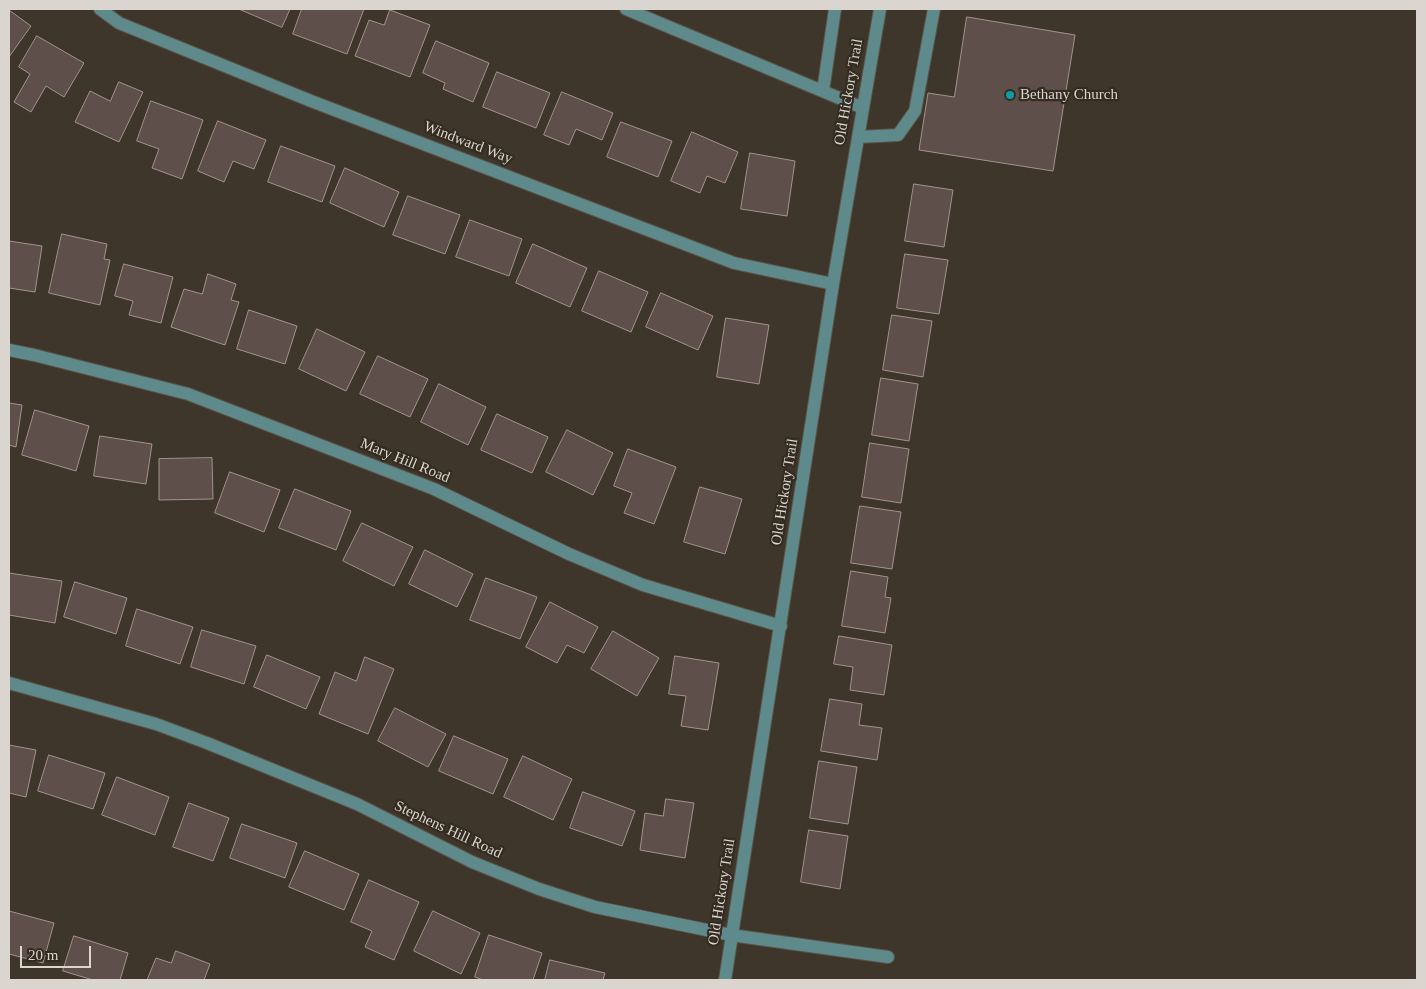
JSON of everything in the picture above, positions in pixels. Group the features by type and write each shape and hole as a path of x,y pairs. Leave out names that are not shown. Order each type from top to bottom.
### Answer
{"street":[{"name":"Windward Way","path":"100,9 119,23 302,97 734,263 833,284"},
{"path":"626,9 863,108"},
{"path":"823,91 835,9"},
{"name":"Old Hickory Trail","path":"725,980 833,284 880,9"},
{"path":"858,137 898,135 915,111 934,9"},
{"name":"Mary Hill Road","path":"9,350 188,394 434,489 569,554 643,585 780,626"},
{"name":"Stephens Hill Road","path":"9,683 156,724 207,743 357,804 472,862 539,889 595,907 732,935 888,957"}],"building":[{"path":"239,9 290,9 282,27"},
{"path":"302,9 364,9 347,54 293,34"},
{"path":"9,10 31,26 9,57"},
{"path":"390,10 430,25 410,77 355,56 369,20 384,25"},
{"name":"Bethany Church","path":"967,17 1075,35 1053,171 919,150 928,93 954,97"},
{"path":"37,36 84,63 64,97 46,86 31,112 14,102 30,74 19,67"},
{"path":"436,41 489,63 473,102 443,89 445,83 423,73"},
{"path":"497,72 550,93 536,128 483,107"},
{"path":"119,82 143,92 119,142 75,122 90,91 110,101"},
{"path":"562,92 613,113 602,140 576,129 569,145 544,135"},
{"path":"151,101 203,120 182,179 152,168 159,149 137,141"},
{"path":"218,121 266,140 254,169 233,161 224,182 198,171"},
{"path":"621,122 672,141 658,177 607,157"},
{"path":"692,132 738,152 725,183 707,176 700,193 671,181"},
{"path":"281,146 335,166 322,202 268,182"},
{"path":"750,153 795,161 787,216 741,209"},
{"path":"345,168 399,192 384,227 330,203"},
{"path":"914,184 953,190 944,247 905,241"},
{"path":"408,196 460,215 445,254 393,235"},
{"path":"470,220 522,239 509,276 456,257"},
{"path":"62,234 107,244 104,259 110,260 100,305 49,293"},
{"path":"9,241 42,246 35,292 9,288"},
{"path":"533,244 587,268 570,307 516,283"},
{"path":"905,254 948,260 939,314 897,308"},
{"path":"124,264 173,277 161,323 129,315 133,301 115,296"},
{"path":"599,271 648,292 631,332 582,311"},
{"path":"208,274 236,284 231,300 239,302 225,345 171,327 184,289 202,294"},
{"path":"661,293 713,316 698,350 646,327"},
{"path":"249,310 297,326 285,364 237,349"},
{"path":"892,315 932,321 923,377 883,370"},
{"path":"726,318 769,325 759,384 717,377"},
{"path":"317,329 365,352 346,391 299,369"},
{"path":"378,356 428,379 410,417 360,394"},
{"path":"881,378 918,384 909,441 872,435"},
{"path":"439,384 486,407 468,445 421,422"},
{"path":"9,403 22,405 16,447 9,445"},
{"path":"35,410 89,426 76,471 22,455"},
{"path":"497,414 548,437 532,473 481,450"},
{"path":"567,430 613,453 593,495 546,472"},
{"path":"100,436 152,444 146,484 94,476"},
{"path":"870,443 909,449 901,503 862,497"},
{"path":"628,449 676,467 654,524 624,513 632,493 614,486"},
{"path":"212,458 213,499 159,500 159,459"},
{"path":"230,472 280,490 264,532 215,513"},
{"path":"700,487 742,499 725,554 684,542"},
{"path":"295,489 351,511 336,550 279,528"},
{"path":"860,506 901,512 892,569 851,563"},
{"path":"362,523 413,547 394,586 343,561"},
{"path":"425,550 473,574 457,607 409,584"},
{"path":"851,571 888,577 885,597 891,598 885,633 842,626"},
{"path":"9,573 62,581 55,623 9,615"},
{"path":"486,578 537,597 520,639 470,620"},
{"path":"75,582 127,598 116,634 64,617"},
{"path":"550,602 598,627 584,653 567,645 557,663 526,647"},
{"path":"137,609 193,627 180,664 126,646"},
{"path":"202,630 256,646 244,684 191,667"},
{"path":"613,631 659,658 637,696 591,669"},
{"path":"839,636 892,645 884,695 850,690 853,667 834,664"},
{"path":"267,655 320,677 306,709 254,687"},
{"path":"675,656 719,663 708,730 681,726 686,696 669,694"},
{"path":"365,657 394,669 368,734 319,714 335,672 356,681"},
{"path":"830,699 862,704 859,725 882,728 877,760 821,751"},
{"path":"395,708 446,734 428,767 378,741"},
{"path":"454,736 508,759 493,794 439,771"},
{"path":"9,745 36,750 26,797 9,793"},
{"path":"49,755 105,773 93,809 38,791"},
{"path":"523,756 572,779 553,820 504,797"},
{"path":"819,761 857,767 848,824 810,818"},
{"path":"117,777 169,797 155,835 102,815"},
{"path":"583,792 635,811 622,846 570,828"},
{"path":"666,799 694,803 685,858 640,850 645,813 663,816"},
{"path":"189,803 229,818 213,861 173,847"},
{"path":"242,824 297,843 285,878 230,858"},
{"path":"809,830 848,836 840,889 801,882"},
{"path":"305,851 359,874 344,910 289,887"},
{"path":"369,880 419,902 394,960 365,947 372,931 351,922"},
{"path":"9,911 54,923 43,963 9,954"},
{"path":"433,911 480,933 461,974 414,951"},
{"path":"489,935 542,953 533,980 483,980 475,977"},
{"path":"74,936 128,953 120,980 93,980 63,971"},
{"path":"176,951 210,964 204,980 147,980 156,958 171,963"},
{"path":"550,960 605,973 603,980 545,980"}],"place":[{"name":"Bethany Church","path":"1010,95"}]}
